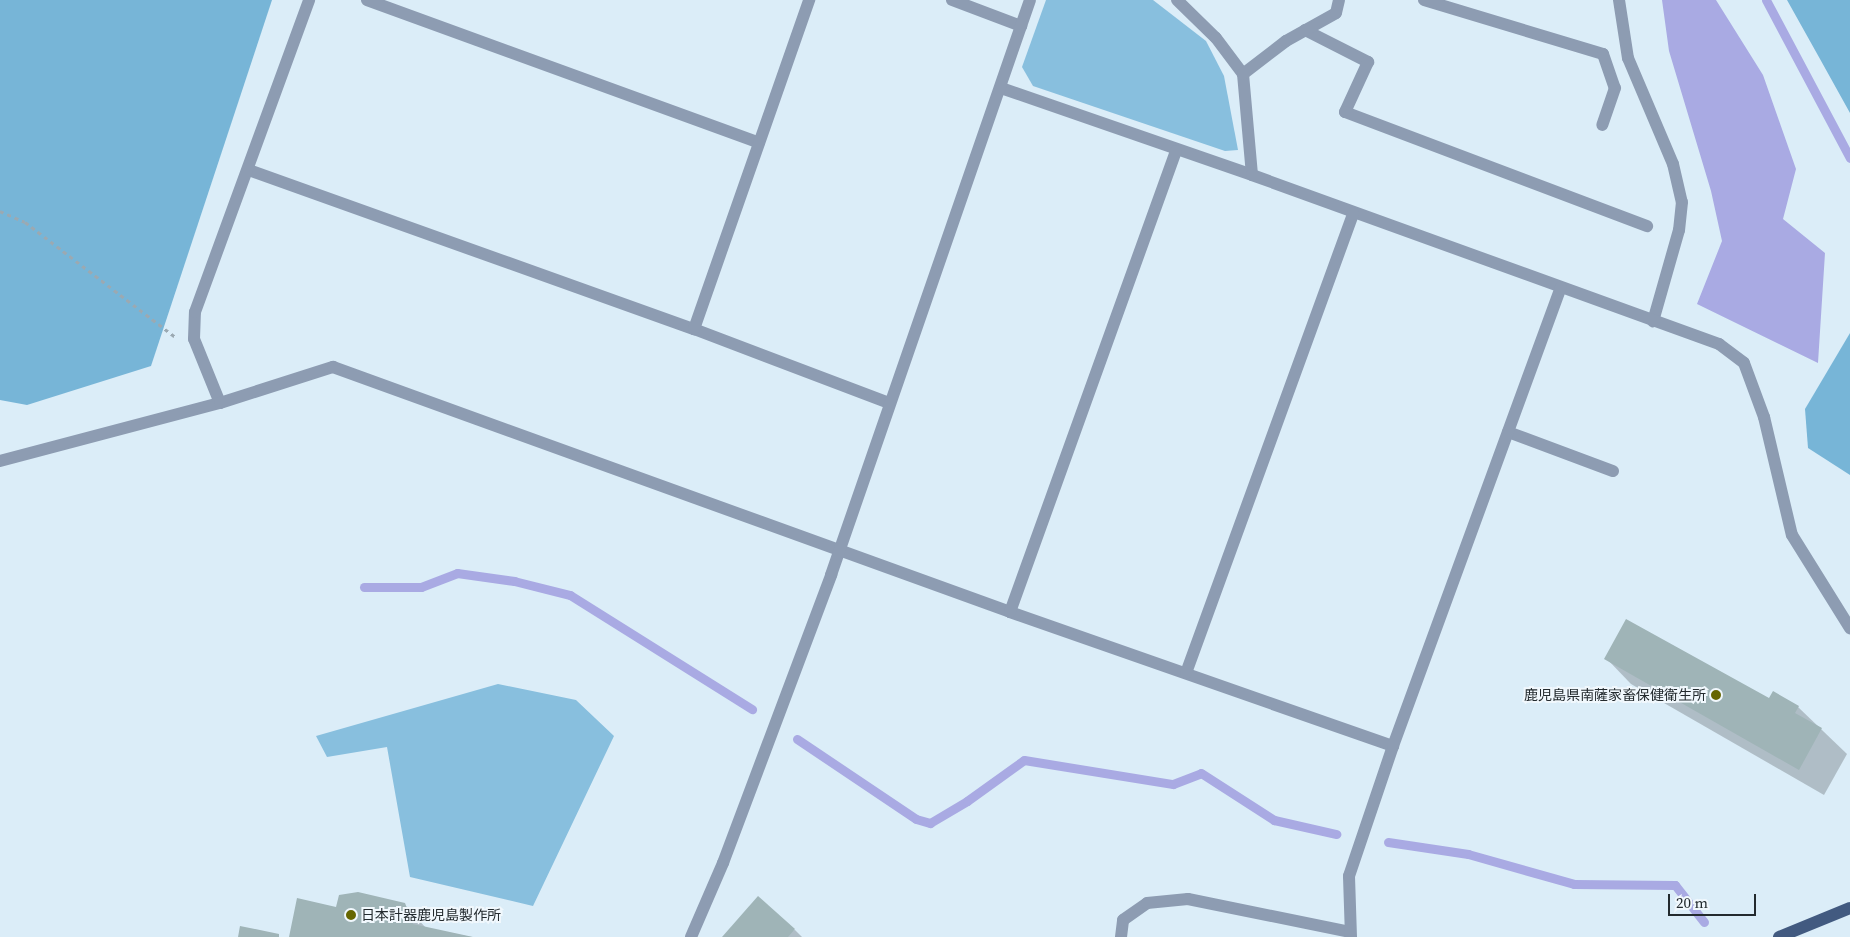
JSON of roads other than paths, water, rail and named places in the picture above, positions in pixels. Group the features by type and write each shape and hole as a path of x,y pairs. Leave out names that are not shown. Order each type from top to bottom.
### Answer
{"main road":[{"path":"1779,937 1850,908"}],"street":[{"path":"220,403 194,339 195,312 249,170 308,0"},
{"path":"368,0 759,143"},
{"path":"694,329 810,0"},
{"path":"952,0 1021,26"},
{"path":"691,937 744,807 831,575 838,548 1001,88 1030,0"},
{"path":"1177,0 1216,38 1243,74 1252,174"},
{"path":"1243,74 1305,30 1336,12 1339,0"},
{"path":"1424,0 1461,5 1602,54 1615,88 1602,125"},
{"path":"1619,0 1628,58 1673,164 1682,202 1680,230 1653,321"},
{"path":"1305,30 1368,62 1345,112 1647,226"},
{"path":"1001,88 1176,151 1252,174 1353,213 1719,344 1744,363 1764,417 1792,536 1850,628"},
{"path":"1010,612 1176,151"},
{"path":"249,170 694,329 889,403"},
{"path":"1186,673 1353,213"},
{"path":"1121,937 1123,920 1147,903 1188,899 1351,934 1349,876 1392,746 1560,288"},
{"path":"0,461 220,403 333,366 1010,612 1392,746"},
{"path":"1508,432 1613,470"}],"waterway":[{"path":"1766,0 1850,158"},
{"path":"364,587 421,587 457,573 514,581 570,595 752,709"},
{"path":"797,739 916,819 930,823 967,801 1024,760 1173,784 1201,773 1274,820 1336,834"},
{"path":"1388,842 1468,854 1574,884 1675,885 1704,922"}],"place":[{"name":"鹿児島県南薩家畜保健衛生所","path":"1716,695"},
{"name":"日本計器鹿児島製作所","path":"351,915"}]}
